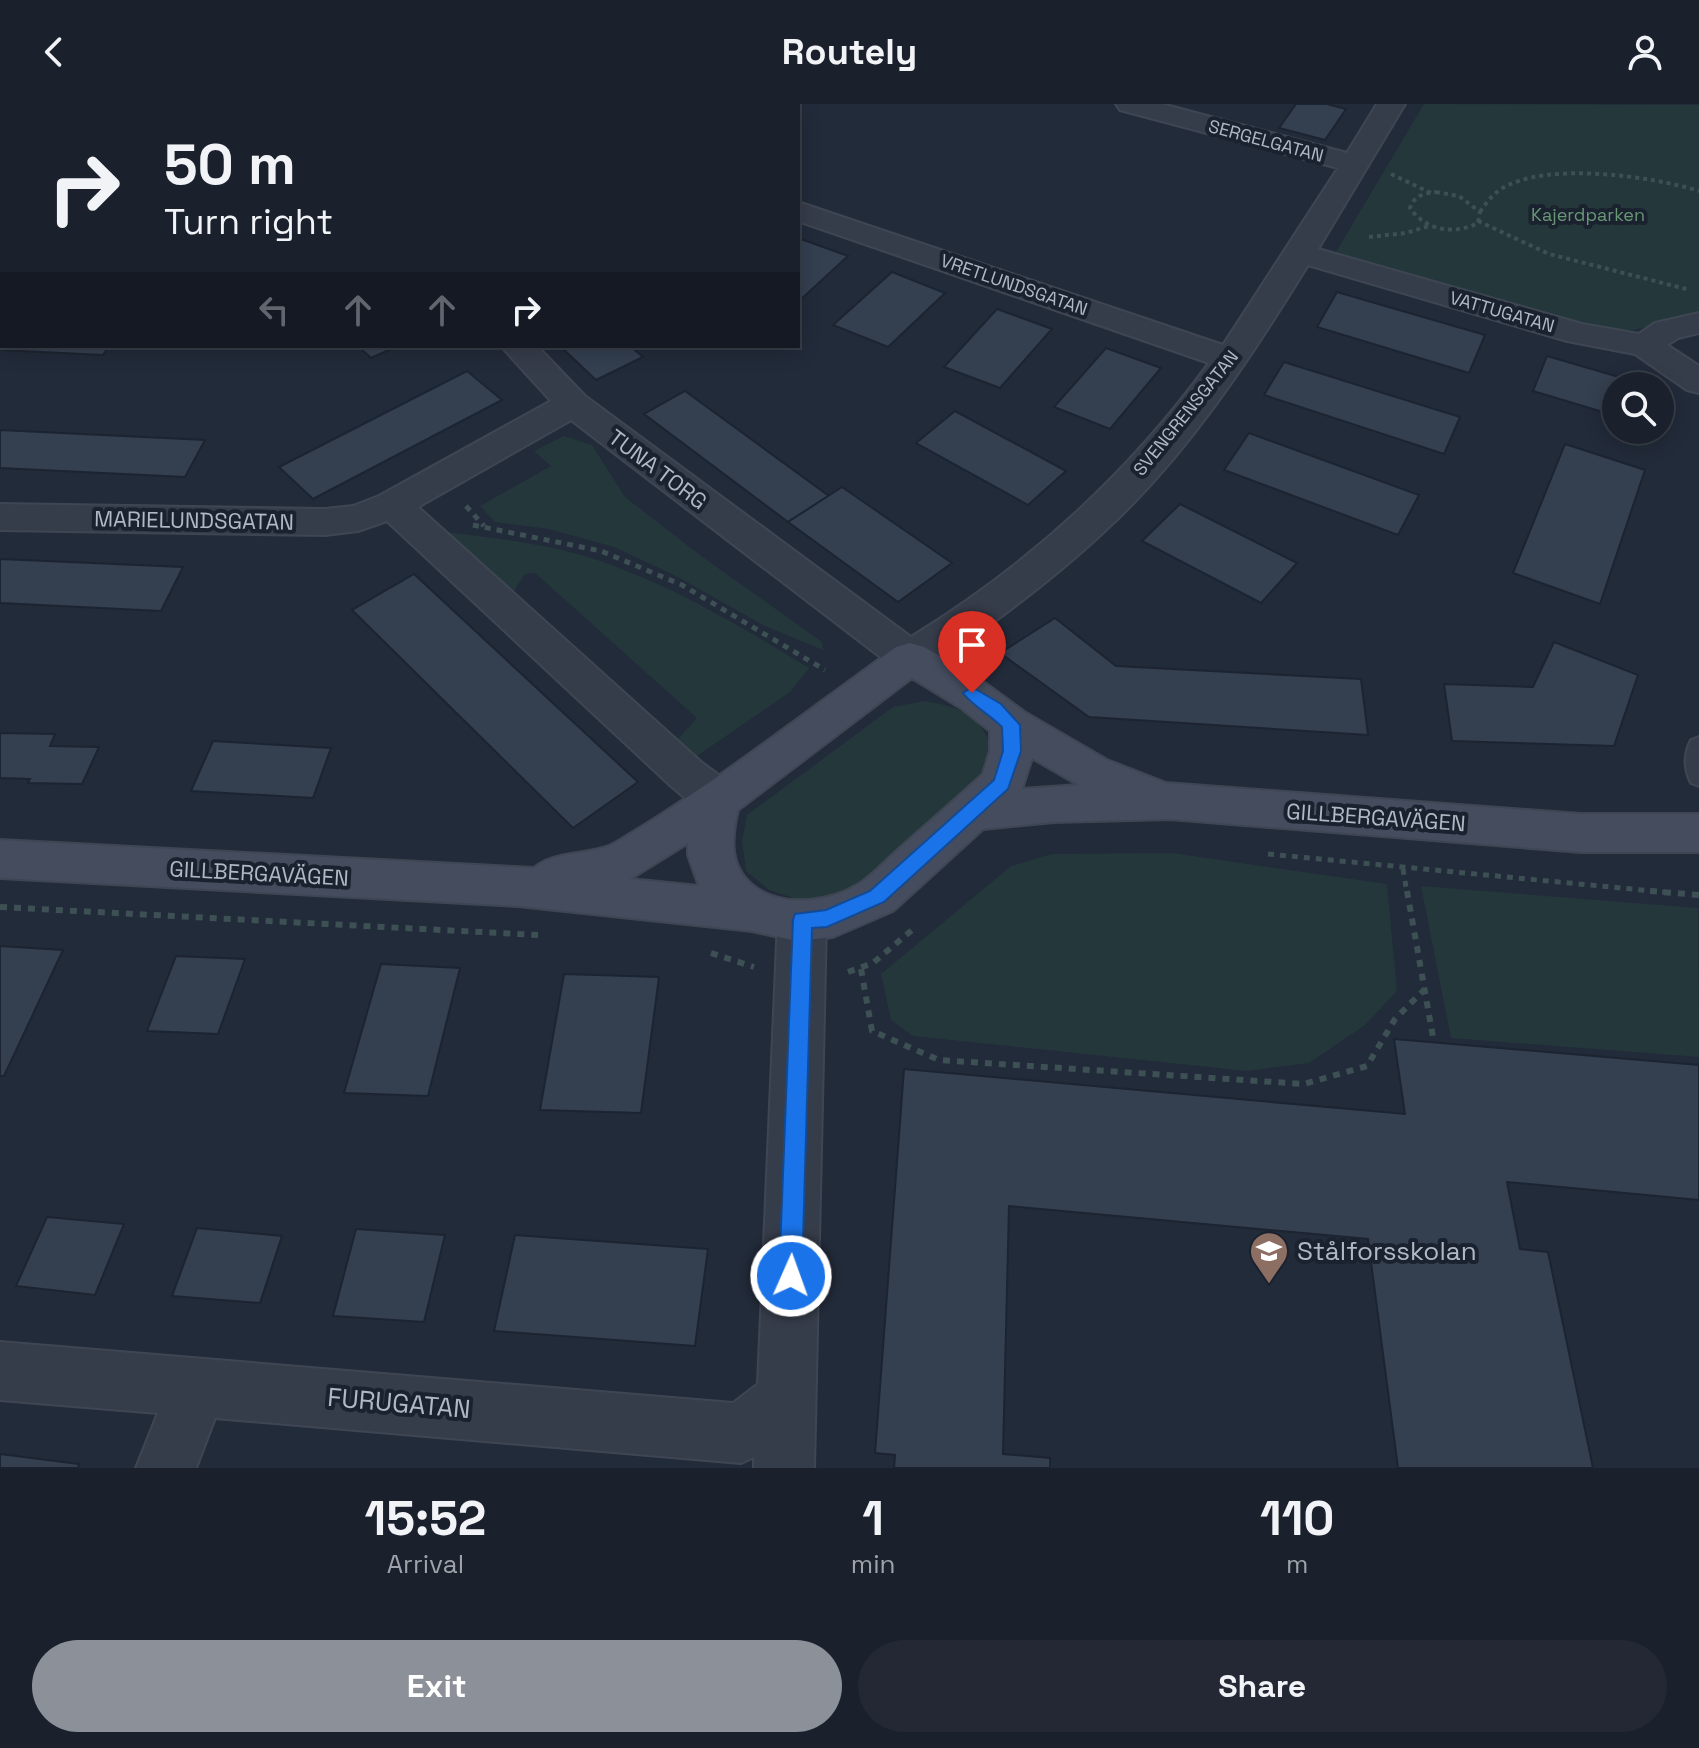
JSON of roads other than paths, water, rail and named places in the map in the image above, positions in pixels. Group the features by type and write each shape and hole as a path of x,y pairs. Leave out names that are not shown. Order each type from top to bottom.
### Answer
{"street":[{"name":"SERGELGATAN","path":"1130,104 1355,164"},
{"name":"SVENGRENSGATAN","path":"895,648 964,624 1049,560 1143,471 1231,359 1307,247 1391,104"},
{"name":"VRETLUNDSGATAN","path":"800,212 1231,359"},
{"name":"VATTUGATAN","path":"1307,247 1579,334 1645,345"},
{"path":"1699,323 1667,330 1645,345 1699,382"},
{"name":"TUNA TORG","path":"520,348 573,404 895,648"},
{"path":"573,404 394,509 686,774 719,800 711,820 709,845 713,869 732,901 748,912"},
{"name":"MARIELUNDSGATAN","path":"0,517 325,522 394,509"},
{"name":"GILLBERGAVÄGEN","path":"518,886 622,862 719,800 895,648 983,701 1011,725 1092,772 1170,801"},
{"name":"GILLBERGAVÄGEN","path":"0,859 518,886 748,912 801,945 827,918 877,897 1002,784 1012,751 1011,725"},
{"name":"GILLBERGAVÄGEN","path":"975,811 1054,804 1170,801 1581,833 1699,833"},
{"name":"GILLBERGAVÄGEN","path":"1581,833 1699,856"},
{"path":"784,1468 801,945"},
{"name":"FURUGATAN","path":"0,1371 741,1433 787,1398"},
{"path":"166,1468 198,1386"}],"lane":[{"path":"1699,746 1696,757 1699,777"}],"place":[{"name":"Stålforsskolan","path":"1269,1285"}],"park label":[{"name":"Kajerdparken","path":"1588,215"}]}
